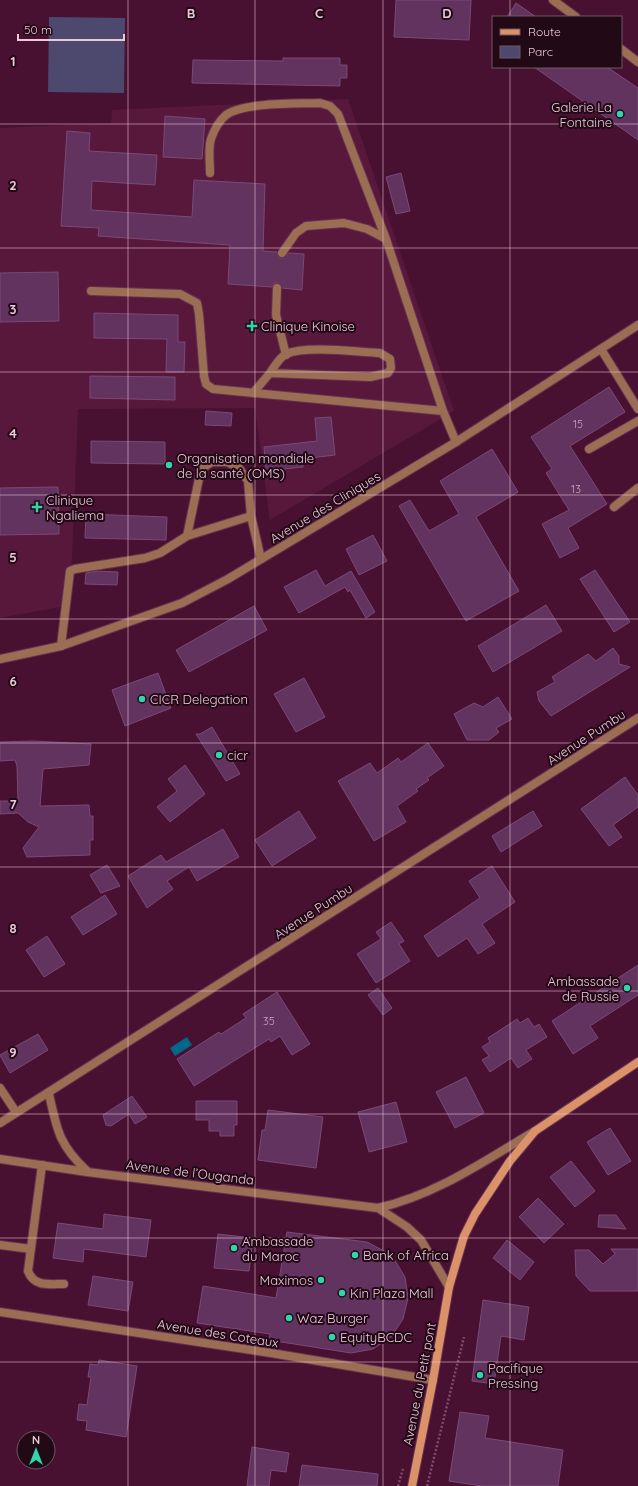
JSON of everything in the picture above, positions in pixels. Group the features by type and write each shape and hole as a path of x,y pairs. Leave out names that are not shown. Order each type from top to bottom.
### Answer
{"main road":[{"name":"Avenue du Petit pont","path":"412,1486 433,1380 449,1287 464,1236 475,1214 510,1161 535,1131 638,1062"}],"street":[{"path":"553,0 575,16"},
{"path":"622,50 638,62"},
{"path":"210,172 210,140 216,127 226,115 242,108 257,106 320,103 330,106 338,114 386,239 443,411 456,442"},
{"path":"282,253 296,233 306,226 344,223 367,228 386,239"},
{"path":"277,288 276,315 286,355"},
{"path":"91,291 180,294 197,303 204,376 206,384 213,389 443,411"},
{"name":"Avenue des Cliniques","path":"0,658 61,646 182,603 228,579 456,442 638,325"},
{"path":"601,348 638,409"},
{"path":"253,393 270,374 278,361 286,355 303,350 380,353 390,359 391,364 388,372 370,377 270,374"},
{"path":"589,449 638,421"},
{"path":"188,536 201,469 212,462 227,462 239,468 248,481 251,516 261,560"},
{"path":"614,507 638,488"},
{"path":"61,646 70,571 145,558 160,553 188,536 251,516"},
{"name":"Avenue Pumbu","path":"0,1123 48,1094 638,718"},
{"path":"0,1088 16,1112"},
{"path":"48,1094 61,1140 71,1156 87,1172"},
{"name":"Avenue de l’Ouganda","path":"0,1158 87,1172 378,1208 403,1202 458,1177 535,1131"},
{"path":"42,1165 28,1271 31,1278 38,1283 64,1284"},
{"name":"Avenue de l’Ouganda","path":"378,1208 406,1227 421,1240 449,1287"},
{"path":"0,1245 31,1249"},
{"name":"Avenue des Coteaux","path":"0,1312 271,1353 433,1380"}],"path":[{"path":"428,1486 464,1337"}],"shaded area":[{"name":"Clinique Kinoise","path":"348,99 454,411 270,520 255,408 78,409 70,605 0,618 0,128 111,123 112,110"}],"green space":[{"path":"49,17 125,18 124,93 48,92"}],"water":[{"path":"187,1037 192,1045 175,1056 170,1048"}],"building":[{"path":"396,0 471,0 469,40 394,37"},
{"path":"516,3 535,16 508,16"},
{"path":"283,58 340,58 340,65 347,65 347,78 340,78 340,86 192,83 193,60 283,61"},
{"name":"Galerie La Fontaine","path":"535,68 608,68 638,88 638,140"},
{"path":"165,116 205,119 202,159 163,157"},
{"path":"67,131 90,133 89,151 157,155 155,185 92,181 91,210 192,217 194,180 265,184 263,251 277,252 279,257 282,258 289,253 304,254 302,290 282,288 278,283 274,283 272,287 228,284 230,245 98,236 99,228 61,226"},
{"path":"401,173 410,211 396,214 386,177"},
{"path":"58,272 59,321 0,322 0,273"},
{"path":"94,313 178,315 178,342 185,342 184,372 166,372 167,339 94,338"},
{"path":"90,376 175,377 175,400 90,398"},
{"path":"609,387 625,412 570,446 607,504 568,528 579,548 560,558 542,524 569,510 546,473 552,469 531,437"},
{"path":"206,411 232,413 231,426 205,425"},
{"path":"331,417 335,455 302,459 303,467 266,471 264,447 317,441 315,418"},
{"path":"91,441 165,442 165,464 91,463"},
{"path":"492,449 518,492 476,517 519,591 466,621 399,506 410,500 429,531 459,514 440,481"},
{"path":"58,487 59,534 0,535 0,488"},
{"path":"86,514 167,517 166,540 85,538"},
{"path":"373,535 387,561 359,575 346,549"},
{"path":"316,570 325,586 351,571 375,612 366,618 350,590 348,592 345,587 299,613 284,587"},
{"path":"595,570 630,622 614,632 580,579"},
{"path":"97,571 118,572 117,585 85,584 86,573"},
{"path":"546,605 562,631 493,672 478,646"},
{"path":"254,606 267,630 189,672 176,650"},
{"path":"613,648 619,656 619,664 630,667 551,716 539,701 537,692 555,682 552,677 588,654 596,661"},
{"name":"CICR Delegation","path":"158,673 171,708 125,726 112,690"},
{"path":"304,678 325,717 296,732 274,694"},
{"path":"498,697 512,719 496,728 499,732 489,740 467,740 454,714 474,703 483,707"},
{"name":"cicr","path":"212,727 240,774 226,781 196,734 200,734"},
{"path":"32,741 91,744 89,765 43,769 40,806 89,805 90,816 93,816 93,840 90,840 90,855 27,857 23,848 39,827 28,822 18,813 0,814 0,801 18,801 17,766 15,760 0,761 0,742"},
{"path":"428,743 444,766 427,778 429,780 416,789 418,791 397,806 406,822 374,841 338,781 370,763 377,773 398,758 401,762"},
{"path":"185,765 205,794 170,822 157,807 177,791 168,779"},
{"path":"625,777 638,795 638,807 613,825 622,837 609,846 581,809"},
{"path":"299,811 316,838 272,866 255,840"},
{"path":"533,811 542,826 501,852 492,836"},
{"path":"223,829 239,857 197,881 189,867 167,881 173,889 147,908 128,876 161,855 166,862"},
{"path":"107,865 120,886 101,893 90,875"},
{"path":"492,866 515,902 482,924 495,943 478,954 467,938 438,957 424,936 480,898 469,881"},
{"path":"105,895 117,914 83,935 71,917"},
{"path":"391,922 404,941 399,944 410,961 376,983 357,954 381,939 376,932"},
{"path":"47,936 65,964 44,977 26,950"},
{"path":"638,965 638,995 590,1026 598,1038 573,1054 552,1021"},
{"path":"378,988 392,1008 383,1015 368,995"},
{"path":"277,992 310,1044 292,1055 280,1036 271,1042 269,1039 194,1086 177,1059 219,1032 221,1034 246,1018 243,1014"},
{"path":"528,1018 534,1027 539,1024 547,1037 526,1050 532,1059 518,1068 511,1058 490,1072 482,1060 489,1056 482,1047 490,1042 488,1038 517,1019 520,1023"},
{"path":"38,1034 48,1050 10,1073 0,1055"},
{"path":"466,1077 484,1113 455,1128 436,1092"},
{"path":"132,1096 147,1117 135,1124 129,1114 111,1126 106,1125 103,1115"},
{"path":"196,1101 237,1101 237,1125 234,1125 234,1136 220,1136 220,1131 209,1131 209,1120 196,1120"},
{"path":"396,1102 407,1142 369,1152 358,1112"},
{"path":"268,1110 323,1117 316,1168 258,1160 262,1130 265,1130"},
{"path":"610,1128 631,1161 608,1175 587,1142"},
{"path":"571,1161 595,1191 575,1207 550,1177"},
{"path":"538,1198 564,1224 544,1243 519,1217"},
{"path":"104,1214 151,1220 146,1257 84,1249 83,1262 53,1258 58,1223 103,1229"},
{"path":"599,1215 616,1215 626,1229 598,1227"},
{"name":"Kin Plaza Mall","path":"287,1232 367,1242 386,1252 394,1259 405,1277 408,1298 403,1319 391,1337 373,1349 351,1353 269,1340 270,1334 197,1323 203,1286 276,1298"},
{"path":"218,1234 253,1238 249,1271 214,1268"},
{"path":"507,1240 534,1262 520,1280 493,1258"},
{"path":"611,1249 638,1249 638,1291 590,1291 576,1276 575,1250 589,1250 603,1264 615,1254"},
{"path":"93,1276 133,1282 128,1311 88,1305"},
{"path":"483,1300 529,1307 524,1340 501,1336 494,1384 472,1381"},
{"path":"99,1360 137,1366 126,1437 86,1430 87,1421 77,1420 79,1404 87,1405 91,1377 88,1377 90,1364 98,1365"},
{"path":"460,1412 489,1416 485,1438 563,1450 558,1486 482,1486 449,1481"},
{"path":"252,1447 289,1453 286,1472 271,1470 269,1486 247,1486"},
{"path":"302,1465 378,1474 377,1486 299,1486"}],"place":[{"name":"Galerie La Fontaine","path":"620,114"},
{"name":"Clinique Kinoise","path":"252,326"},
{"name":"Organisation mondiale de la santé (OMS)","path":"169,465"},
{"name":"Clinique Ngaliema","path":"37,507"},
{"name":"CICR Delegation","path":"142,699"},
{"name":"cicr","path":"219,755"},
{"name":"Ambassade de Russie","path":"627,988"},
{"name":"Ambassade du Maroc","path":"234,1248"},
{"name":"Bank of Africa","path":"355,1255"},
{"name":"Maximos","path":"321,1280"},
{"name":"Kin Plaza Mall","path":"342,1293"},
{"name":"Waz Burger","path":"289,1318"},
{"name":"EquityBCDC","path":"332,1337"},
{"name":"Pacifique Pressing","path":"480,1375"}]}
